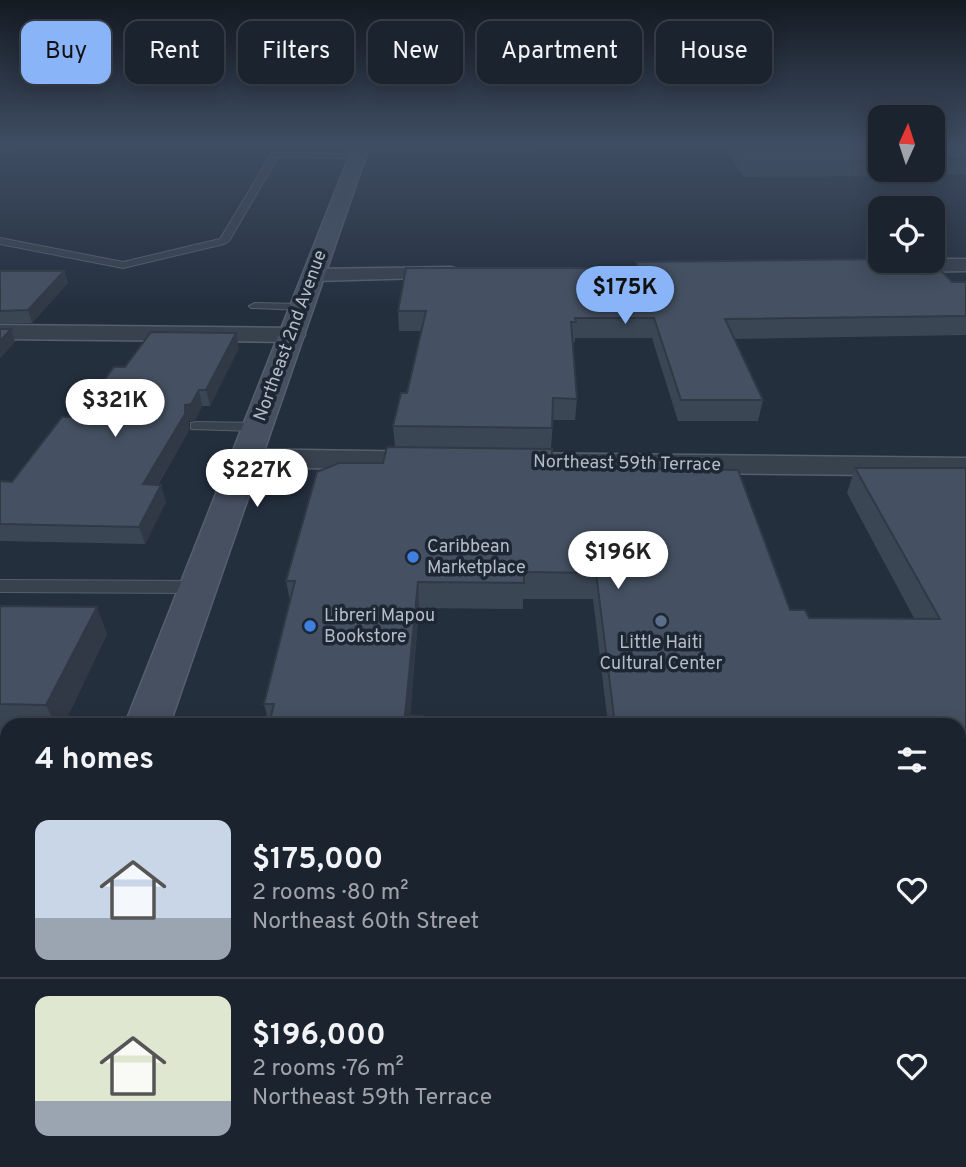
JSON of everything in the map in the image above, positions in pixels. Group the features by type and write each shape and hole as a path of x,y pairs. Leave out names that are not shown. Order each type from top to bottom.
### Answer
{"main road":[{"name":"Northeast 2nd Avenue","path":"148,718 342,198"}],"street":[{"path":"817,267 966,265"},
{"path":"314,275 477,272"},
{"path":"0,332 298,321"},
{"name":"Northeast 59th Terrace","path":"252,443 473,461 966,467"}],"lane":[{"path":"0,241 123,265 224,241 249,198"},
{"path":"255,306 298,321"},
{"path":"196,426 252,443"},
{"path":"0,586 198,587"}],"building":[{"path":"868,259 868,273 943,273 952,282 966,282 966,316 725,319 763,400 681,400 654,318 575,318 576,322 571,322 577,399 553,398 552,428 393,426 401,393 407,393 426,311 398,311 406,268 638,268 636,262"},
{"path":"0,271 64,271 28,310 0,311"},
{"path":"0,329 11,329 0,341"},
{"path":"151,332 236,333 206,390 199,390 191,404 185,405 185,414 143,484 161,485 139,527 0,524 0,481 12,482 62,417 77,417 114,367 125,367"},
{"path":"387,447 552,449 552,467 738,470 790,610 805,610 809,618 940,619 855,468 966,468 966,718 614,718 596,573 524,572 524,583 418,582 405,715 423,718 270,718 274,704 264,704 295,581 286,581 317,472 339,463 383,463"},
{"path":"0,606 97,607 46,705 0,704"}],"place":[{"name":"Caribbean Marketplace","path":"413,557"},
{"name":"Little Haiti Cultural Center","path":"661,621"},
{"name":"Libreri Mapou Bookstore","path":"310,626"}]}
